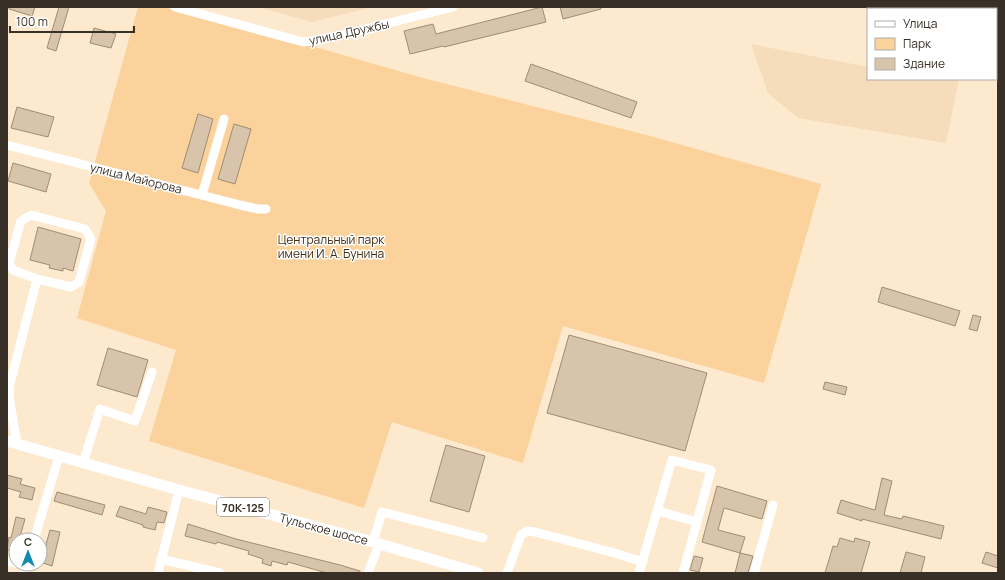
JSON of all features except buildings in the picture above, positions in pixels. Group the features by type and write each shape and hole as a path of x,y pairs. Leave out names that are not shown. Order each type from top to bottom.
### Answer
{"main road":[{"name":"Тульское шоссе","path":"12,442 179,490 376,543 478,573"}],"street":[{"name":"улица Дружбы","path":"175,7 303,42 321,40 453,7"},
{"path":"202,195 224,119"},
{"name":"улица Майорова","path":"7,145 258,209 266,209"},
{"path":"31,216 85,229 91,239 79,282 71,287 37,279 13,270 9,263 21,221 31,216"},
{"path":"12,442 9,397 10,384 37,279"},
{"path":"83,463 100,409 136,421 152,372"},
{"path":"36,532 59,456"},
{"path":"639,573 672,460 711,470 683,573"},
{"path":"158,573 179,490"},
{"path":"754,573 759,536 773,505"},
{"path":"658,510 697,522"},
{"path":"368,573 382,512 483,538"},
{"path":"507,573 521,535 527,531 604,550 643,562"},
{"path":"161,559 220,573"}],"shaded area":[{"path":"259,7 373,7 312,22"},
{"path":"751,44 867,67 867,80 959,80 946,143 798,118 768,93"}],"green space":[{"name":"Центральный парк имени И. А. Бунина","path":"138,7 161,7 207,16 423,78 650,136 821,184 764,383 563,326 523,463 392,422 364,508 149,441 176,350 77,318 106,211 89,183"}]}
